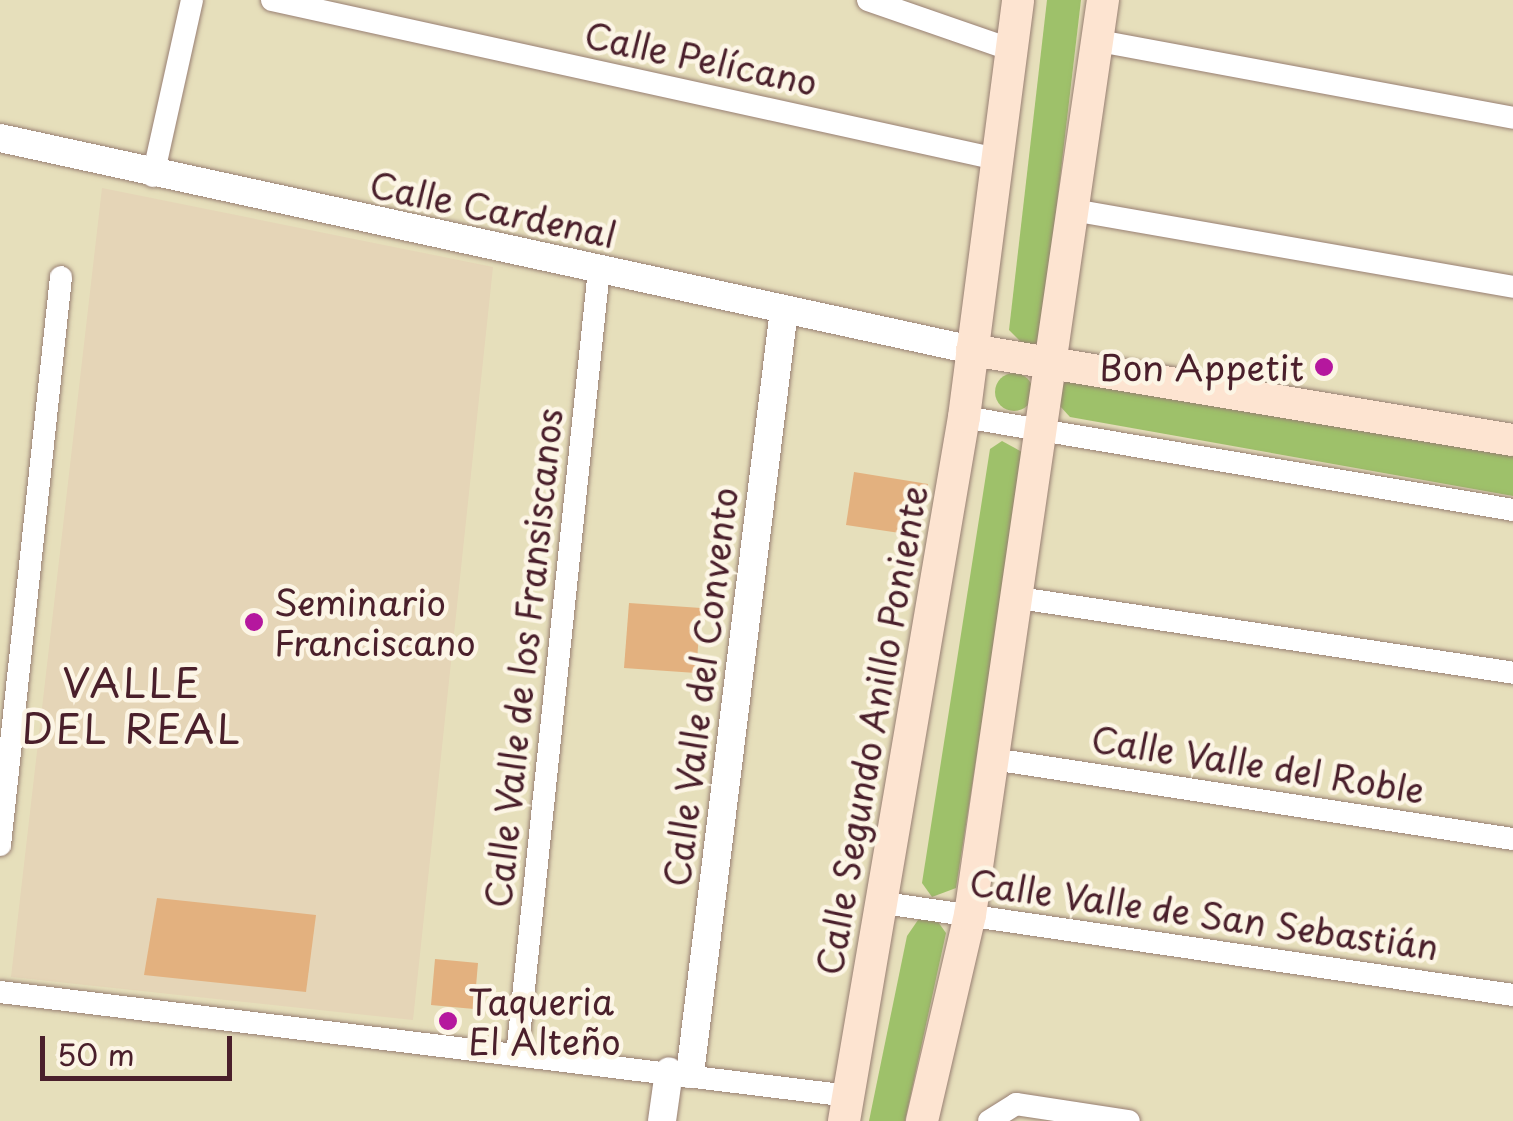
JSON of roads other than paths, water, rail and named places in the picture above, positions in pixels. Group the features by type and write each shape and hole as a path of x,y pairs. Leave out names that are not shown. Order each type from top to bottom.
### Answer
{"main road":[{"name":"Calle Segundo Anillo Poniente","path":"846,1109 964,417 1018,0"},
{"path":"922,1121 970,914 1046,430 1103,0"},
{"path":"972,350 1513,440"}],"street":[{"path":"153,176 192,0"},
{"name":"Calle Pelícano","path":"272,0 997,158"},
{"path":"868,0 1012,50"},
{"path":"1099,41 1513,118"},
{"name":"Calle Cardenal","path":"0,138 153,176 972,350"},
{"path":"1074,210 1513,286"},
{"name":"Calle Valle de los Fransiscanos","path":"517,1054 599,270"},
{"path":"0,845 61,277"},
{"name":"Calle Valle del Convento","path":"662,1121 680,1072 784,310"},
{"path":"964,417 1513,510"},
{"path":"1019,598 1513,672"},
{"name":"Calle Valle del Roble","path":"993,759 1513,838"},
{"name":"Calle Valle de San Sebastián","path":"884,903 1513,995"},
{"path":"0,992 680,1072 846,1109"},
{"path":"988,1121 1016,1104 1129,1121"}],"place":[{"name":"Bon Appetit","path":"1324,367"},
{"name":"Seminario Franciscano","path":"254,622"},
{"name":"Taqueria El Alteño","path":"448,1021"}],"district":[{"name":"VALLE DEL REAL","path":"132,705"}]}
